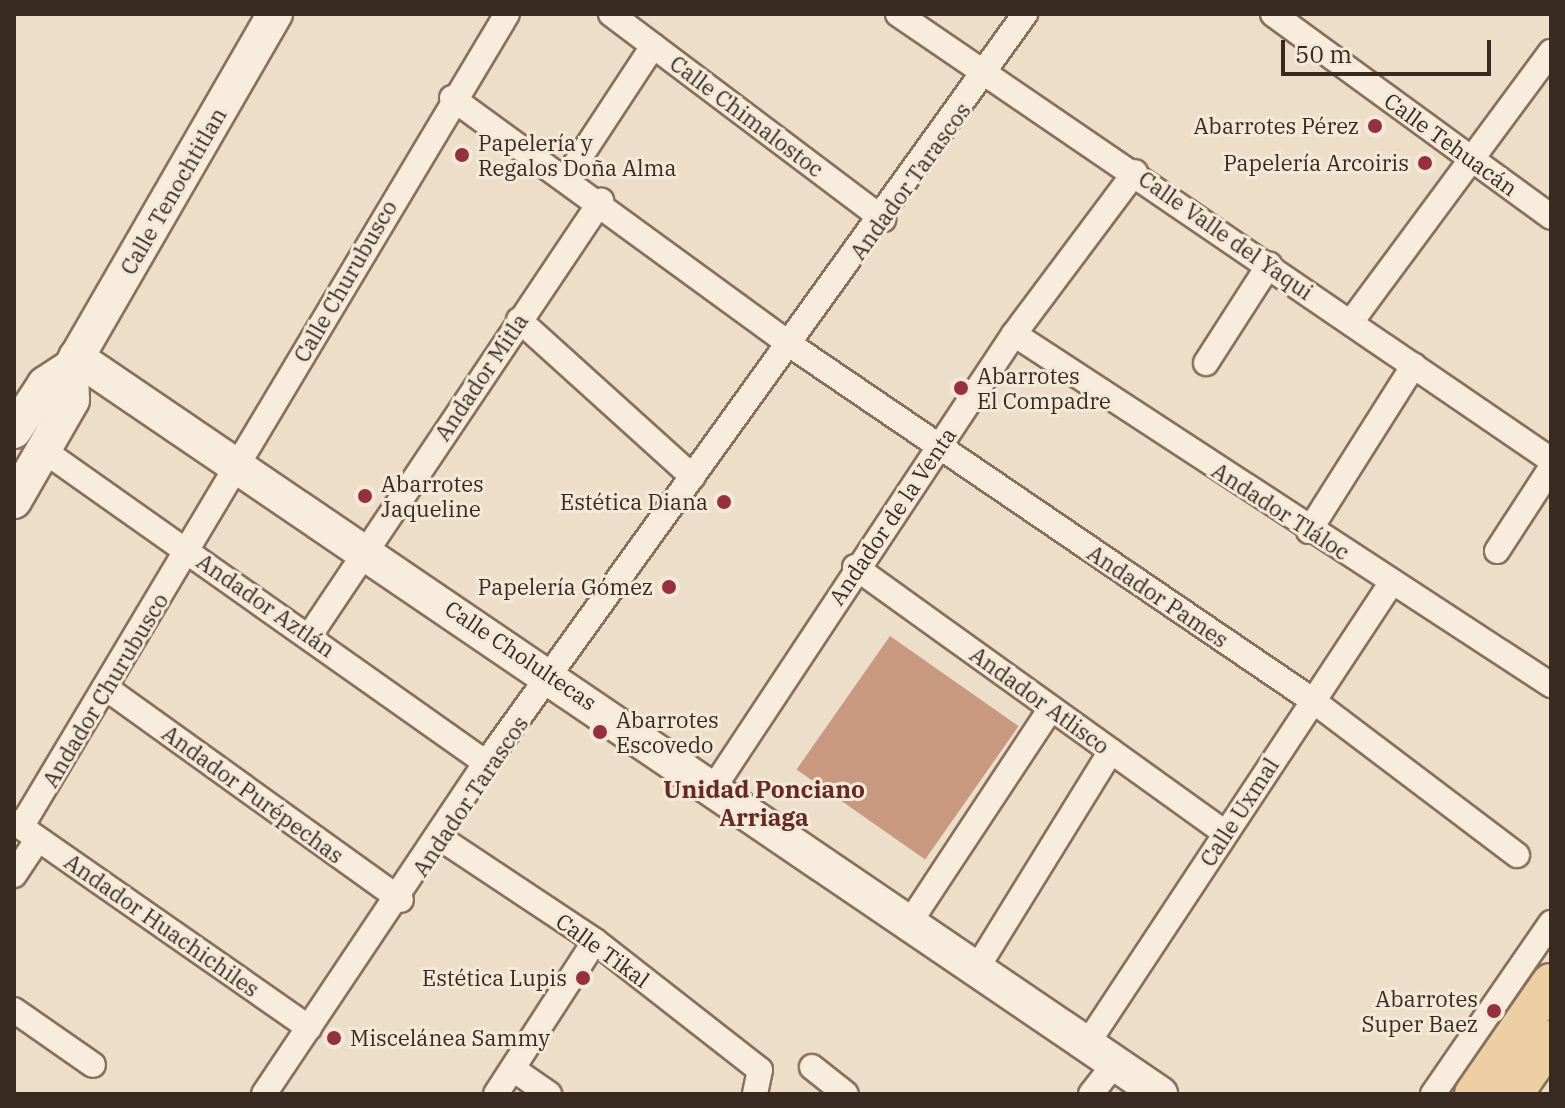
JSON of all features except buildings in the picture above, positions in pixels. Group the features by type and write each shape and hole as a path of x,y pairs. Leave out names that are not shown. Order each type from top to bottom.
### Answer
{"main road":[{"path":"1490,1090 1551,983"},
{"path":"1490,1090 1551,1040"}],"street":[{"name":"Calle Tenochtitlan","path":"17,418 45,384 74,362 275,14"},
{"name":"Calle Churubusco","path":"189,552 238,461 452,98 507,14"},
{"name":"Calle Chimalostoc","path":"611,14 883,219"},
{"name":"Calle Valle del Yaqui","path":"898,14 985,77 1135,172 1551,460"},
{"name":"Andador Tarascos","path":"264,1094 401,900 486,763 553,677 693,477 792,346 985,77 1025,14"},
{"name":"Calle Tehuacán","path":"1273,14 1551,217"},
{"path":"567,177 653,46"},
{"path":"1351,322 1551,52"},
{"path":"452,98 601,201 792,346"},
{"name":"Andador de la Venta","path":"714,787 855,567 1014,334 1135,172"},
{"name":"Andador Mitla","path":"310,635 601,201"},
{"path":"1206,363 1269,265"},
{"path":"519,320 693,477"},
{"name":"Andador Tláloc","path":"1014,334 1309,531 1551,685"},
{"name":"Andador Pames","path":"792,346 1312,700 1517,855"},
{"name":"Calle Tenochtitlan","path":"14,501 72,400 74,362"},
{"name":"Calle Cholultecas","path":"74,362 238,461 1160,1094"},
{"path":"1309,531 1414,365"},
{"path":"17,418 43,450"},
{"name":"Andador Aztlán","path":"43,450 310,635 486,763"},
{"path":"1497,551 1551,468"},
{"name":"Andador Churubusco","path":"14,875 24,830 189,552"},
{"name":"Andador Atlisco","path":"855,567 1225,833"},
{"name":"Calle Uxmal","path":"1091,1094 1101,1053 1225,833 1392,582"},
{"name":"Andador Purépechas","path":"106,688 401,900"},
{"path":"910,922 1051,708"},
{"path":"977,968 1111,751"},
{"name":"Andador Huachichiles","path":"24,830 309,1028"},
{"name":"Calle Tikal","path":"440,838 595,941 758,1082"},
{"path":"1433,1094 1551,923"},
{"path":"496,1094 595,941"},
{"path":"14,1010 93,1065"},
{"path":"812,1067 846,1094"},
{"path":"513,1069 549,1094"}],"place":[{"name":"Abarrotes Pérez","path":"1375,126"},
{"name":"Papelería y Regalos Doña Alma","path":"462,155"},
{"name":"Papelería Arcoiris","path":"1425,163"},
{"name":"Abarrotes El Compadre","path":"961,388"},
{"name":"Abarrotes Jaqueline","path":"365,496"},
{"name":"Estética Diana","path":"724,502"},
{"name":"Papelería Gómez","path":"669,587"},
{"name":"Abarrotes Escovedo","path":"600,732"},
{"name":"Estética Lupis","path":"583,978"},
{"name":"Abarrotes Super Baez","path":"1494,1011"},
{"name":"Miscelánea Sammy","path":"334,1038"}],"district":[{"name":"Unidad Ponciano Arriaga","path":"764,804"}]}
